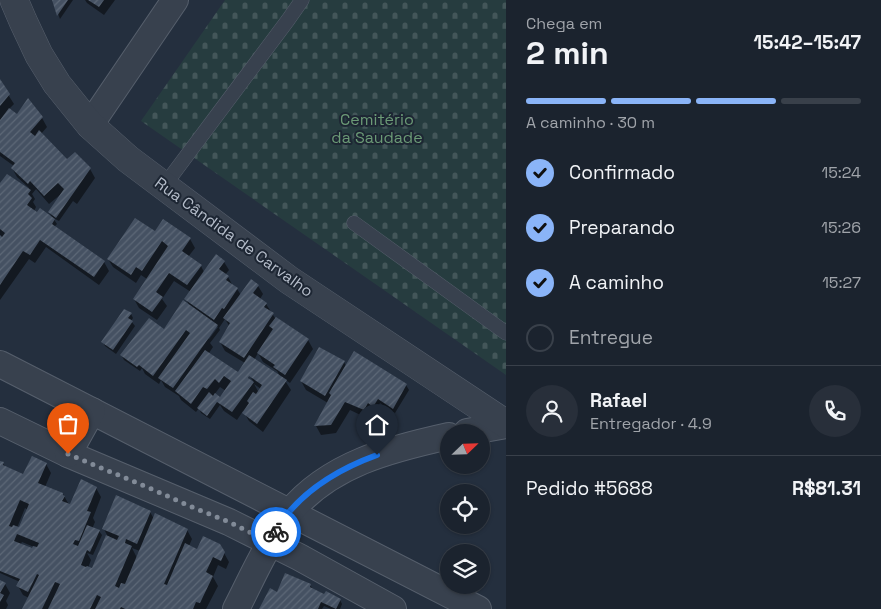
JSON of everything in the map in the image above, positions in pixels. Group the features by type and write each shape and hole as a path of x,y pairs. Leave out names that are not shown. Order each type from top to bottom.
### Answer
{"street":[{"name":"Rua Cândida de Carvalho","path":"14,0 39,55 57,84 90,125 128,159 289,280 506,424"},
{"path":"90,125 175,0"},
{"path":"0,364 478,609"},
{"path":"68,454 92,411"},
{"path":"0,421 68,454 229,522 300,557 393,609"},
{"path":"490,427 506,424"},
{"path":"236,609 270,542 289,513 314,488 364,460 403,447 440,438"}],"lane":[{"path":"164,186 302,0"},
{"path":"354,223 506,333"}],"green space":[{"name":"Cemitério da Saudade","path":"225,0 506,0 506,375 141,121"}],"building":[{"path":"52,0 68,0 57,16"},
{"path":"88,0 104,0 99,7"},
{"path":"0,79 10,94 0,106"},
{"path":"28,98 43,117 30,132 35,136 39,130 67,159 75,152 91,168 56,218 48,212 64,189 58,183 44,196 30,181 28,184 11,168 15,163 0,152 0,120 9,108 17,114"},
{"path":"7,174 31,190 28,194 32,198 27,205 37,212 40,208 55,219 52,224 105,261 94,277 40,240 30,255 23,251 0,285 0,235 2,237 5,233 0,229 0,183"},
{"path":"135,218 155,231 163,219 191,238 182,251 202,265 187,285 169,273 156,292 163,297 152,312 133,299 168,246 162,241 142,271 136,267 131,275 107,259"},
{"path":"216,254 225,261 219,269 229,276 226,280 238,288 214,320 184,299"},
{"path":"251,279 259,285 253,293 267,303 264,307 274,313 244,358 219,342 230,323 223,318"},
{"path":"183,300 218,325 173,388 158,378 190,333 186,330 153,376 139,365 137,367 120,355 149,318 164,329"},
{"path":"124,309 132,313 128,318 133,321 113,350 101,342"},
{"path":"276,317 309,339 285,375 273,367 275,365 257,353 273,329 269,326"},
{"path":"319,347 345,361 325,396 300,381"},
{"path":"205,350 238,372 249,355 287,380 257,424 242,413 249,403 247,401 253,392 256,394 262,385 249,376 248,378 254,382 232,412 217,402 207,416 197,408 209,392 213,396 215,393 220,397 231,381 224,376 219,383 215,379 207,389 203,387 191,404 175,391"},
{"path":"354,351 407,384 393,409 378,399 373,407 368,403 364,410 345,402 331,425 314,426 331,395 329,393"},
{"path":"32,456 47,463 38,483 63,493 65,496 62,501 70,504 81,479 97,487 87,511 91,512 79,541 75,540 73,544 78,546 87,525 100,530 90,552 87,550 81,565 86,567 92,568 106,535 117,540 119,536 102,529 116,495 151,511 137,544 126,539 125,543 132,546 115,586 119,588 121,583 125,584 155,513 188,529 164,584 167,585 185,543 197,549 203,536 220,544 225,552 221,561 213,557 206,572 213,576 200,603 196,602 193,609 125,609 121,607 120,609 95,609 101,597 97,595 90,609 48,609 60,584 55,582 42,609 22,609 39,575 37,574 28,592 16,586 20,579 0,571 0,461 4,462 3,465 23,474","holes":["20,500 29,504 19,527 9,526","17,534 39,543 37,547 33,546 32,548 14,541"]},
{"path":"285,573 311,584 310,587 324,594 326,591 341,599 336,609 321,602 318,609 259,609 270,588 277,592"},
{"path":"0,580 6,583 0,593"},
{"path":"0,593 4,595 0,602"}],"way so far":[{"path":"68,454 229,522 270,542 276,532"}],"route":[{"path":"276,532 289,513 314,488 336,474 377,455"}]}
